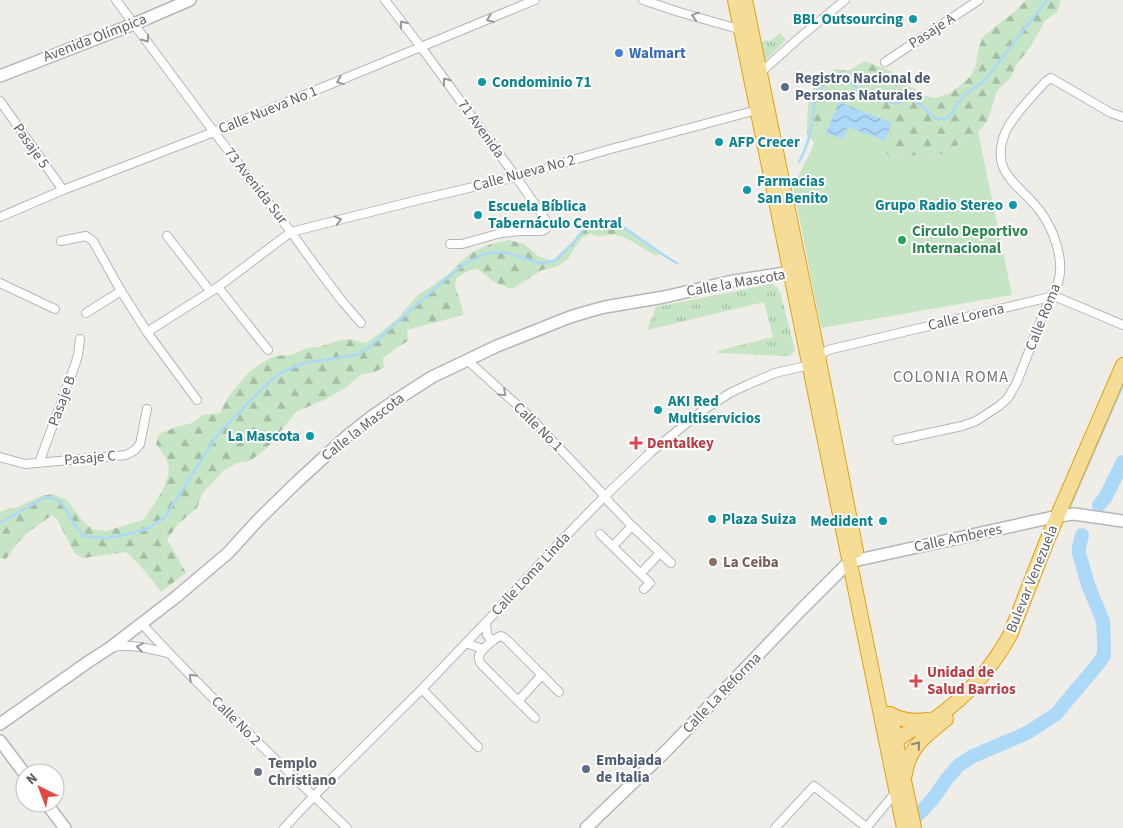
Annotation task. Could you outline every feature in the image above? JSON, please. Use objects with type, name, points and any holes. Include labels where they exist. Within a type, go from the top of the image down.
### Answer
[{"type":"highway","points":[[735,0],[757,110],[814,360],[901,787],[904,828]]},
{"type":"highway","points":[[746,0],[795,272]]},
{"type":"highway","name":"Bulevar Venezuela","points":[[901,787],[906,765],[917,744],[948,718],[985,682],[1006,653],[1018,630],[1123,365]]},
{"type":"highway","name":"Bulevar Venezuela","points":[[892,746],[908,732],[936,718],[966,694],[980,679],[1004,646],[1123,384]]},
{"type":"highway","points":[[854,561],[890,714],[892,746]]},
{"type":"highway","points":[[890,714],[901,719],[918,721],[927,720],[943,712]]},
{"type":"highway","points":[[901,787],[910,807],[914,828]]},
{"type":"main road","name":"Avenida Olímpica","points":[[0,76],[190,0]]},
{"type":"main road","name":"Calle la Mascota","points":[[0,724],[111,647],[176,597],[228,553],[259,519],[346,437],[372,417],[432,377],[543,327],[590,311],[733,281],[795,272]]},
{"type":"main road","name":"Calle Amberes","points":[[854,561],[1062,515],[1074,514],[1123,521]]},
{"type":"main road","name":"Calle La Reforma","points":[[586,828],[668,748],[800,612],[854,561]]},
{"type":"main road","points":[[0,741],[17,763]]},
{"type":"main road","points":[[54,813],[65,828]]},
{"type":"street","name":"73 Avenida Sur","points":[[116,0],[342,301],[361,323]]},
{"type":"street","name":"71 Avenida","points":[[385,0],[516,177],[546,219],[548,225],[546,229],[540,232],[501,233],[462,244],[450,244]]},
{"type":"street","name":"Calle Nueva No 1","points":[[0,217],[62,190],[214,132],[535,0]]},
{"type":"street","points":[[643,0],[742,30]]},
{"type":"street","points":[[760,73],[845,0]]},
{"type":"street","name":"Pasaje A","points":[[885,62],[979,0]]},
{"type":"street","name":"Calle Roma","points":[[897,440],[962,426],[981,418],[1008,398],[1017,382],[1050,297],[1058,283],[1060,268],[1053,233],[1040,210],[1006,174],[1002,160],[1002,144],[1006,131],[1017,115],[1045,82],[1051,78],[1111,113],[1123,117]]},
{"type":"street","name":"Pasaje 5","points":[[0,101],[62,190]]},
{"type":"street","name":"Calle Nueva No 2","points":[[291,232],[516,177],[607,150],[757,110]]},
{"type":"street","points":[[147,332],[218,286],[291,232]]},
{"type":"street","points":[[62,241],[86,236],[93,241],[147,332],[197,400]]},
{"type":"street","points":[[167,236],[210,291]]},
{"type":"street","points":[[0,283],[55,309]]},
{"type":"street","points":[[218,286],[268,350]]},
{"type":"street","points":[[86,313],[121,291]]},
{"type":"street","points":[[1050,297],[1059,298],[1123,325]]},
{"type":"street","name":"Calle Lorena","points":[[814,360],[828,350],[1050,297]]},
{"type":"street","name":"Pasaje B","points":[[39,463],[75,365],[80,339]]},
{"type":"street","name":"Calle No 1","points":[[467,360],[524,412],[606,496],[608,501],[632,526],[671,563]]},
{"type":"street","name":"Calle Loma Linda","points":[[284,828],[422,689],[529,575],[651,452],[687,422],[714,403],[747,385],[814,360]]},
{"type":"street","name":"Pasaje C","points":[[0,457],[25,464],[126,455],[135,450],[140,444],[147,409]]},
{"type":"street","points":[[613,546],[632,526]]},
{"type":"street","points":[[600,534],[650,583],[644,589]]},
{"type":"street","points":[[641,573],[660,553]]},
{"type":"street","points":[[486,623],[487,635],[492,641]]},
{"type":"street","name":"Calle No 2","points":[[142,624],[246,732],[347,828]]},
{"type":"street","points":[[535,718],[481,664],[479,655],[482,650],[501,636],[505,638],[559,692]]},
{"type":"street","points":[[466,643],[482,650]]},
{"type":"street","points":[[111,647],[135,646],[169,654]]},
{"type":"street","points":[[518,701],[542,675]]},
{"type":"street","points":[[422,689],[478,747]]},
{"type":"street","points":[[775,828],[814,786],[866,828],[901,787]]},
{"type":"green space","points":[[1026,0],[1061,0],[1057,12],[1045,21],[1031,46],[1017,64],[1011,77],[997,91],[987,122],[978,132],[943,154],[889,157],[828,105],[814,142],[807,134],[810,96],[817,83],[828,73],[835,69],[848,71],[865,61],[893,72],[900,84],[914,88],[924,96],[935,98],[951,93],[970,77],[976,65],[978,50],[983,37]]},
{"type":"green space","points":[[780,33],[786,40],[766,60],[762,59],[756,42],[768,40],[769,42]]},
{"type":"green space","name":"Circulo Deportivo Internacional","points":[[836,88],[896,116],[883,149],[889,157],[943,154],[978,132],[1012,295],[821,328],[793,186],[811,151]]},
{"type":"green space","points":[[598,219],[616,222],[661,253],[656,256],[617,235],[598,236],[590,234],[583,237],[568,259],[556,267],[542,270],[512,289],[502,286],[478,269],[469,271],[456,279],[455,286],[464,314],[407,330],[408,341],[383,358],[384,367],[375,372],[362,374],[346,387],[326,399],[296,412],[267,448],[250,461],[237,463],[223,471],[202,494],[197,508],[179,523],[167,539],[186,573],[161,592],[145,571],[126,552],[83,558],[75,554],[57,519],[52,515],[26,534],[6,559],[0,558],[0,512],[18,507],[41,496],[53,494],[67,500],[82,520],[92,529],[106,531],[143,520],[162,492],[168,475],[169,467],[167,460],[156,444],[159,434],[192,423],[203,415],[220,413],[228,397],[248,373],[263,362],[275,356],[291,355],[307,348],[319,347],[337,341],[350,339],[366,343],[396,320],[419,294],[450,273],[474,251],[491,244],[509,240],[524,244],[538,256],[553,261],[573,243],[589,223]]},
{"type":"green space","points":[[771,284],[778,288],[781,295],[795,350],[791,355],[718,353],[717,351],[773,337],[764,302],[647,330],[656,307]]},
{"type":"water","points":[[839,102],[892,123],[885,141],[848,127],[843,139],[826,133]]},
{"type":"waterway","points":[[799,162],[809,137],[817,94],[827,81],[836,74],[846,78],[860,90],[889,102],[899,103],[913,98],[936,119],[946,119],[963,96],[985,80],[1047,0]]},
{"type":"waterway","points":[[0,523],[44,498],[55,499],[63,505],[83,536],[106,538],[147,529],[165,517],[218,434],[280,373],[304,363],[356,355],[368,348],[453,273],[466,263],[484,254],[503,252],[540,263],[554,261],[573,243],[589,223],[598,219],[616,222],[677,263]]},
{"type":"waterway","name":"Bulevar Venezuela","points":[[1068,511],[1123,385]]},
{"type":"waterway","points":[[1099,505],[1105,498],[1123,462]]},
{"type":"waterway","points":[[905,827],[924,809],[959,765],[973,756],[1027,733],[1056,714],[1104,655],[1103,621],[1088,585],[1079,553],[1082,535]]},
{"type":"place","name":"BBL Outsourcing","points":[[913,19]]},
{"type":"place","name":"Walmart","points":[[619,53]]},
{"type":"place","name":"Condominio 71","points":[[482,82]]},
{"type":"place","name":"Registro Nacional de Personas Naturales","points":[[785,87]]},
{"type":"place","name":"AFP Crecer","points":[[719,142]]},
{"type":"place","name":"Farmacias San Benito","points":[[747,190]]},
{"type":"place","name":"Grupo Radio Stereo","points":[[1013,205]]},
{"type":"place","name":"Escuela Bíblica Tabernáculo Central","points":[[478,215]]},
{"type":"place","name":"Circulo Deportivo Internacional","points":[[902,240]]},
{"type":"place","name":"AKI Red Multiservicios","points":[[658,410]]},
{"type":"place","name":"La Mascota","points":[[310,436]]},
{"type":"place","name":"Dentalkey","points":[[636,443]]},
{"type":"place","name":"Plaza Suiza","points":[[712,519]]},
{"type":"place","name":"Medident","points":[[883,521]]},
{"type":"place","name":"La Ceiba","points":[[713,562]]},
{"type":"place","name":"Unidad de Salud Barrios","points":[[916,681]]},
{"type":"place","name":"Embajada de Italia","points":[[586,769]]},
{"type":"place","name":"Templo Christiano","points":[[258,772]]},
{"type":"district","name":"COLONIA ROMA","points":[[951,377]]}]
